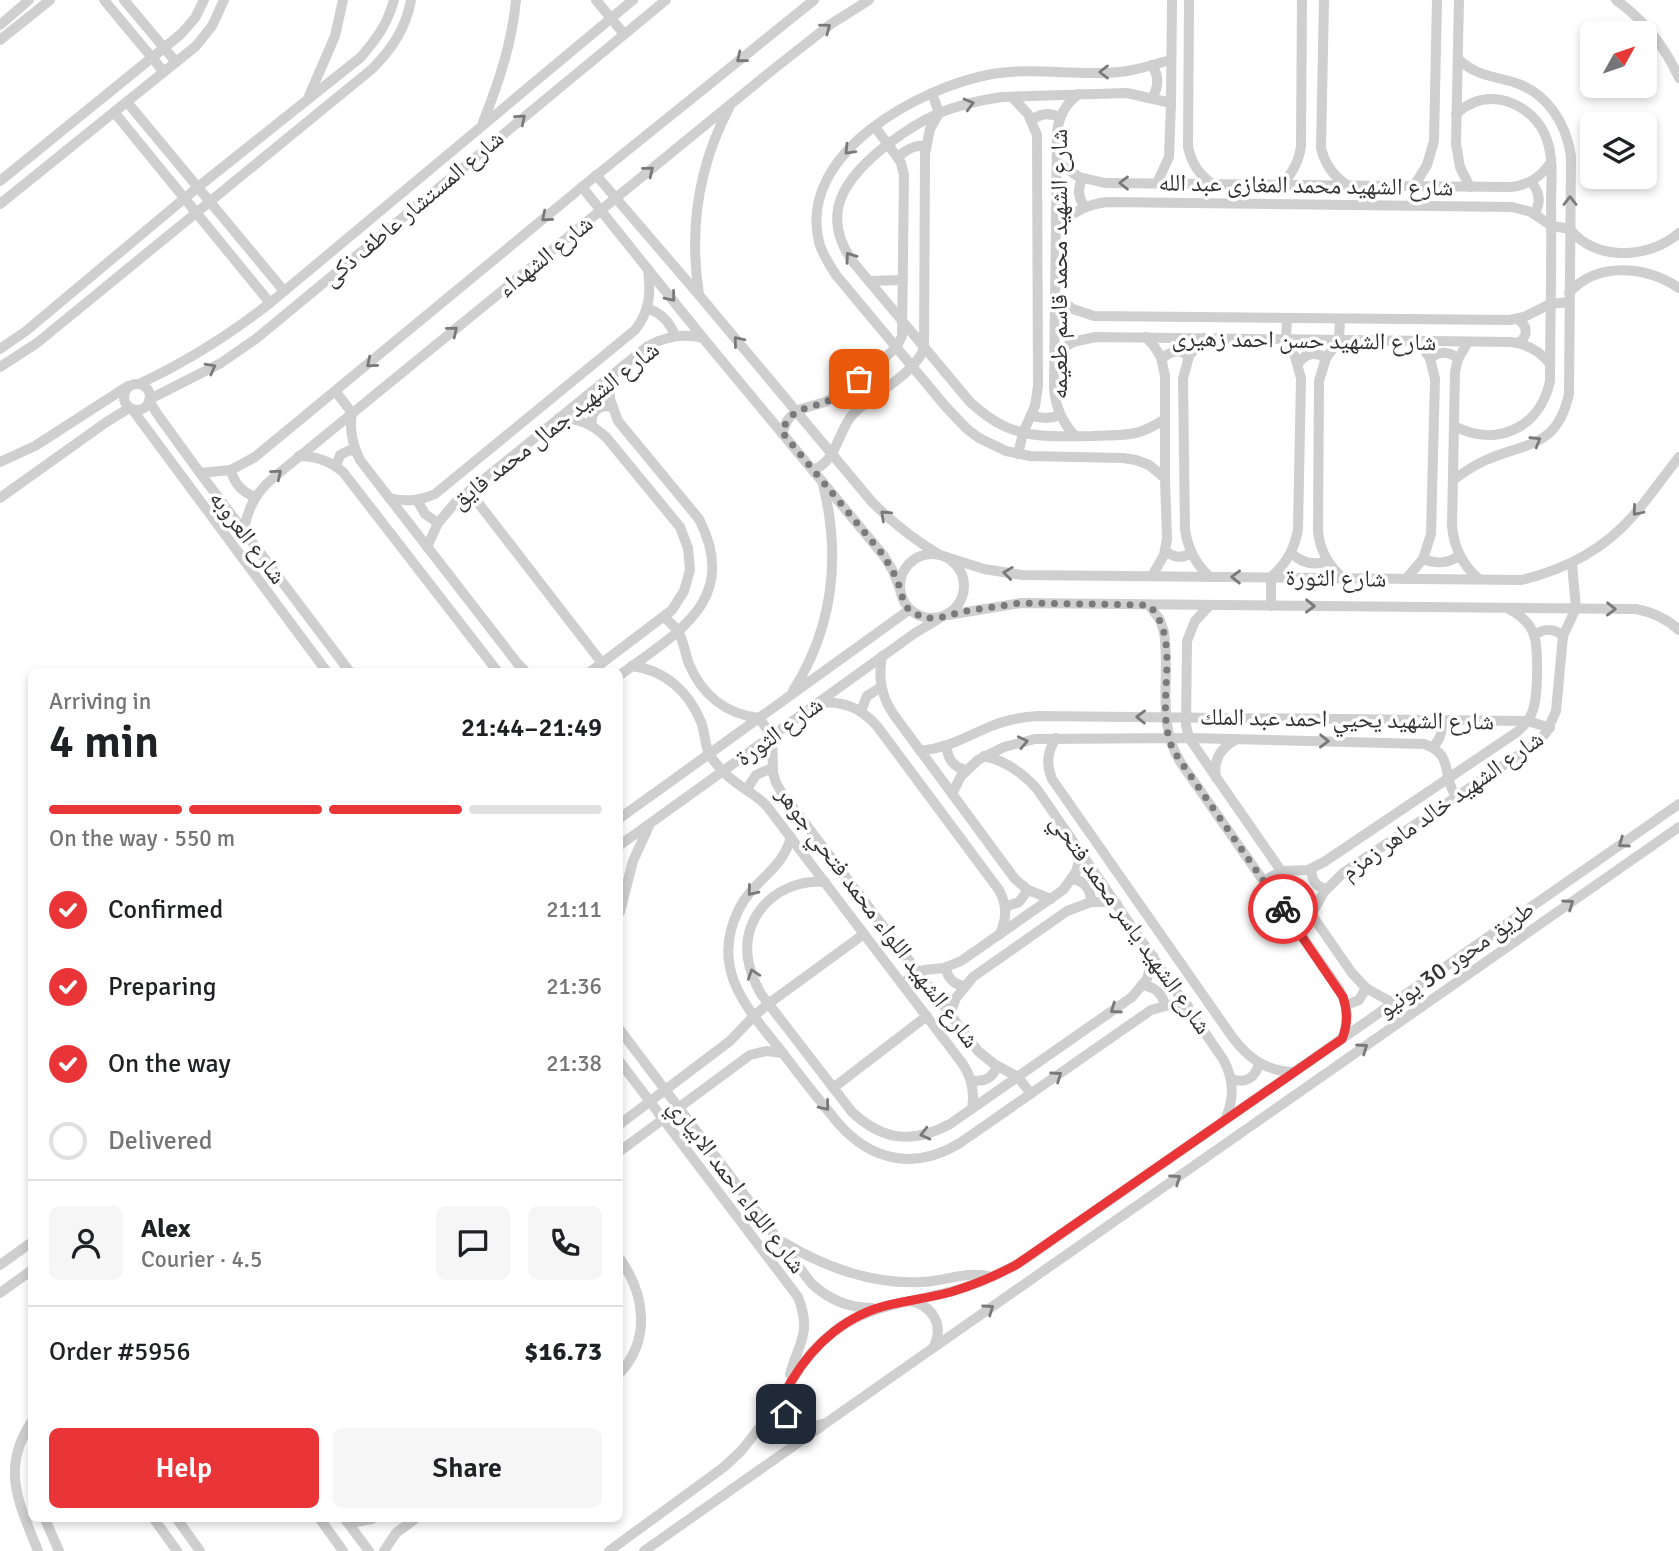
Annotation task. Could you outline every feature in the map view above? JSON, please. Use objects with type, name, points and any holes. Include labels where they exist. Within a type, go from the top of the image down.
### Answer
[{"type":"street","points":[[0,25],[29,0]]},
{"type":"street","points":[[0,40],[50,0]]},
{"type":"street","points":[[104,0],[164,72]]},
{"type":"street","points":[[124,0],[176,62]]},
{"type":"street","points":[[0,181],[181,34],[195,18],[204,0]]},
{"type":"street","points":[[0,204],[196,46],[212,26],[224,0]]},
{"type":"street","points":[[306,100],[335,36],[343,0]]},
{"type":"street","points":[[0,349],[26,331],[198,187],[361,57],[377,39],[388,20],[394,0]]},
{"type":"street","points":[[0,367],[37,343],[372,69],[387,53],[402,30],[411,0]]},
{"type":"street","points":[[481,125],[507,52],[516,0]]},
{"type":"street","points":[[596,0],[624,34]]},
{"type":"street","name":"شارع المستشار عاطف ذكى","points":[[149,400],[209,370],[245,346],[666,0]]},
{"type":"street","name":"شارع الشهداء","points":[[200,473],[231,470],[255,457],[596,175],[814,0]]},
{"type":"street","name":"شارع الشهداء","points":[[244,531],[247,514],[266,483],[831,24],[869,0]]},
{"type":"street","points":[[1157,183],[1169,158],[1172,0]]},
{"type":"street","points":[[1189,0],[1187,138],[1190,156],[1199,172],[1213,184]]},
{"type":"street","points":[[1282,185],[1299,160],[1301,146],[1301,0]]},
{"type":"street","points":[[1324,0],[1321,148],[1332,174],[1347,185]]},
{"type":"street","points":[[1414,186],[1427,165],[1434,141],[1437,0]]},
{"type":"street","points":[[1459,0],[1456,144],[1458,160],[1470,187]]},
{"type":"street","points":[[1616,0],[1635,15],[1652,34],[1667,54],[1679,78]]},
{"type":"street","points":[[628,1],[640,20]]},
{"type":"street","name":"شارع المستشار عاطف ذكى","points":[[0,462],[35,446],[134,385],[170,369],[214,344],[270,303],[628,1]]},
{"type":"street","points":[[586,38],[599,55]]},
{"type":"street","points":[[1453,480],[1477,464],[1537,442],[1551,430],[1562,414],[1569,394],[1569,144],[1561,121],[1538,96],[1522,86],[1479,73],[1458,59]]},
{"type":"street","points":[[1165,478],[1155,468],[1136,460],[1018,454],[992,445],[967,429],[836,275],[825,259],[820,244],[817,212],[826,181],[845,154],[875,127],[904,107],[932,93],[974,78],[1012,72],[1118,72],[1171,60]]},
{"type":"street","points":[[1152,65],[1157,84],[1152,98]]},
{"type":"street","points":[[1499,100],[1504,80]]},
{"type":"street","points":[[813,470],[823,465],[832,454],[850,418],[920,359],[924,348],[924,163],[930,130],[939,113],[932,93]]},
{"type":"street","points":[[1165,419],[1136,433],[1037,436],[1007,427],[981,412],[903,324],[845,251],[837,226],[837,212],[845,188],[867,161],[917,124],[939,113],[985,99],[1079,94],[1127,93],[1171,103]]},
{"type":"street","name":"شارع الشهيد محمد قاسم طعيمه","points":[[1075,436],[1060,415],[1055,397],[1054,354],[1058,133],[1060,117],[1067,104],[1079,94]]},
{"type":"street","name":"شارع الشهيد محمد قاسم طعيمه","points":[[1012,97],[1024,107],[1037,135],[1038,386],[1018,454]]},
{"type":"street","points":[[1454,426],[1480,435],[1498,434],[1521,425],[1538,410],[1548,390],[1552,226],[1551,162],[1548,143],[1540,125],[1517,106],[1499,100],[1485,99],[1456,114]]},
{"type":"street","points":[[127,102],[284,291]]},
{"type":"street","points":[[699,295],[694,246],[698,197],[713,140],[730,105]]},
{"type":"street","points":[[114,113],[270,303]]},
{"type":"street","points":[[1032,120],[1045,114],[1060,117]]},
{"type":"street","points":[[782,432],[787,421],[796,412],[834,398],[896,348],[902,336],[904,175],[898,158],[875,127]]},
{"type":"street","points":[[898,158],[907,149],[926,146]]},
{"type":"street","points":[[1169,158],[1179,161],[1190,156]]},
{"type":"street","name":"شارع الشهيد محمد المغازى عبد الله","points":[[1057,162],[1071,173],[1105,183],[1511,187],[1531,182]]},
{"type":"street","points":[[1534,214],[1539,197],[1531,182],[1551,162]]},
{"type":"street","points":[[582,187],[884,556],[909,610],[924,618],[944,616],[959,604],[964,589],[958,567],[919,542],[872,502],[596,175]]},
{"type":"street","points":[[1083,178],[1079,191],[1085,207]]},
{"type":"street","name":"شارع الشهيد محمد المغازى عبد الله","points":[[1056,228],[1071,214],[1085,207],[1108,202],[1518,208],[1534,214],[1552,226]]},
{"type":"street","points":[[1552,226],[1570,229],[1578,240],[1587,245],[1619,253],[1660,247],[1679,233]]},
{"type":"street","name":"شارع الشهيد جمال محمد فايق","points":[[389,498],[417,500],[435,494],[635,330],[648,309],[651,291],[648,269]]},
{"type":"street","points":[[1569,298],[1586,278],[1601,272],[1645,273],[1679,288]]},
{"type":"street","points":[[869,281],[903,280]]},
{"type":"street","name":"شارع الشهيد حسن احمد زهيرى","points":[[1055,296],[1073,309],[1094,316],[1517,319],[1569,298]]},
{"type":"street","points":[[648,309],[665,318],[675,336]]},
{"type":"street","points":[[1086,315],[1084,326],[1087,337]]},
{"type":"street","points":[[1271,606],[1271,578],[1283,566],[1291,552],[1298,529],[1301,378],[1298,364],[1286,339],[1287,318]]},
{"type":"street","points":[[1340,318],[1339,340],[1325,358],[1319,381],[1318,531],[1327,561],[1343,578]]},
{"type":"street","points":[[1517,319],[1524,324],[1526,331],[1524,338],[1518,343],[1536,350],[1550,364]]},
{"type":"street","name":"شارع الشهيد جمال محمد فايق","points":[[427,547],[438,523],[455,503],[648,346],[675,336],[703,338]]},
{"type":"street","name":"شارع الشهيد حسن احمد زهيرى","points":[[1054,354],[1066,345],[1087,337],[1518,343]]},
{"type":"street","points":[[1146,337],[1162,360],[1166,376],[1167,531],[1161,563],[1152,576]]},
{"type":"street","points":[[1204,338],[1189,356],[1183,379],[1185,530],[1191,553],[1210,577]]},
{"type":"street","points":[[1406,579],[1423,559],[1431,534],[1435,379],[1430,358],[1417,341]]},
{"type":"street","points":[[1468,342],[1458,359],[1455,372],[1453,536],[1459,556],[1479,579]]},
{"type":"street","points":[[1162,360],[1172,351],[1189,356]]},
{"type":"street","points":[[1430,358],[1437,353],[1447,353],[1458,359]]},
{"type":"street","points":[[1298,364],[1310,354],[1325,358]]},
{"type":"street","points":[[610,376],[612,407],[623,427],[699,519],[707,533],[712,564],[708,592],[695,616],[679,632],[623,673]]},
{"type":"street","points":[[0,498],[105,423],[131,409],[142,409],[149,400],[147,389],[134,385],[123,397],[131,409]]},
{"type":"street","points":[[336,392],[352,413],[351,433],[360,460],[523,668]]},
{"type":"street","name":"شارع العروبه","points":[[149,400],[200,473],[347,668]]},
{"type":"street","points":[[592,426],[593,412],[605,406],[612,407]]},
{"type":"street","name":"شارع العروبه","points":[[131,409],[324,668]]},
{"type":"street","points":[[1031,415],[1048,419],[1060,415]]},
{"type":"street","points":[[559,418],[592,426],[606,437],[673,518],[685,537],[690,559],[688,581],[679,601],[664,617],[595,668]]},
{"type":"street","points":[[148,430],[152,422],[161,420]]},
{"type":"street","points":[[1498,434],[1503,454]]},
{"type":"street","points":[[1104,436],[1104,458]]},
{"type":"street","points":[[336,466],[340,455],[355,451]]},
{"type":"street","points":[[299,456],[318,458],[336,466],[350,479],[495,668]]},
{"type":"street","name":"شارع الثورة","points":[[943,556],[984,569],[1022,575],[1521,580],[1572,564],[1591,553],[1633,517],[1679,457]]},
{"type":"street","points":[[231,470],[243,492],[255,498]]},
{"type":"street","points":[[790,696],[816,646],[830,593],[833,537],[823,482]]},
{"type":"street","points":[[469,491],[602,663]]},
{"type":"street","points":[[417,500],[425,514],[438,523]]},
{"type":"street","points":[[1165,550],[1177,557],[1191,553]]},
{"type":"street","points":[[1291,552],[1305,562],[1316,564],[1327,561]]},
{"type":"street","points":[[899,587],[902,573],[911,561],[925,554],[943,556]]},
{"type":"street","points":[[1423,559],[1441,563],[1459,556]]},
{"type":"street","points":[[1572,564],[1576,608]]},
{"type":"street","name":"شارع الثورة","points":[[623,843],[882,656],[944,616],[1021,603],[1576,608],[1646,611],[1665,619],[1679,630]]},
{"type":"street","points":[[1149,605],[1160,620],[1166,639],[1169,738],[1181,762],[1339,989],[1346,1005],[1347,1022],[1342,1039]]},
{"type":"street","points":[[1210,605],[1195,621],[1187,641],[1186,718],[1189,738],[1352,973],[1366,988],[1393,1003]]},
{"type":"street","points":[[1507,608],[1522,618],[1534,636],[1548,629],[1563,636]]},
{"type":"street","name":"شارع الشهيد خالد ماهر زمزم","points":[[1311,915],[1326,889],[1343,873],[1535,744],[1550,728],[1556,711],[1563,636],[1576,608]]},
{"type":"street","name":"شارع الثورة","points":[[623,816],[909,610]]},
{"type":"street","points":[[664,617],[679,632],[690,666],[711,696],[728,710],[759,718],[772,736]]},
{"type":"street","name":"شارع الشهيد خالد ماهر زمزم","points":[[1281,871],[1312,868],[1332,858],[1517,732],[1528,721],[1534,704],[1537,650],[1534,636]]},
{"type":"street","points":[[882,656],[881,687],[888,706],[1015,879],[1028,890],[1051,899]]},
{"type":"street","points":[[632,666],[653,670],[680,689],[700,720],[709,754]]},
{"type":"street","points":[[861,711],[867,696],[881,687]]},
{"type":"street","points":[[818,702],[841,703],[861,711],[877,726],[999,890],[1006,907],[1004,926],[1000,934]]},
{"type":"street","name":"شارع الشهيد يحيي احمد عبد الملك","points":[[920,751],[947,746],[998,723],[1024,718],[1528,721],[1550,728]]},
{"type":"street","points":[[1433,747],[1442,732],[1441,720]]},
{"type":"street","name":"شارع الشهيد اللواء محمد فتحي جوهر","points":[[772,736],[772,768],[782,793],[978,1051],[997,1066],[1018,1077]]},
{"type":"street","points":[[1031,782],[1037,771],[1048,765],[1049,751],[1056,738]]},
{"type":"street","name":"شارع الشهيد يحيي احمد عبد الملك","points":[[952,793],[965,770],[984,756],[1014,743],[1056,738],[1189,738],[1415,743],[1433,747],[1445,760],[1450,785],[1457,797]]},
{"type":"street","points":[[1216,778],[1218,758],[1225,747],[1236,739]]},
{"type":"street","points":[[947,746],[953,764],[965,770]]},
{"type":"street","name":"شارع الشهيد اللواء محمد فتحي جوهر","points":[[709,754],[722,772],[759,797],[766,805],[962,1063],[971,1080],[974,1099],[972,1109]]},
{"type":"street","name":"شارع الشهيد ياسر محمد فتحي","points":[[984,756],[1010,765],[1031,782],[1188,1006],[1223,1059],[1231,1079]]},
{"type":"street","name":"شارع الشهيد ياسر محمد فتحي","points":[[1048,765],[1057,785],[1240,1048],[1270,1069],[1293,1072]]},
{"type":"street","points":[[747,789],[756,775],[772,768]]},
{"type":"street","points":[[1668,811],[1679,794]]},
{"type":"street","name":"طريق محور 30 يونيو","points":[[878,1308],[950,1292],[992,1277],[1039,1250],[1679,804]]},
{"type":"street","points":[[623,901],[634,861],[651,823]]},
{"type":"street","name":"طريق محور 30 يونيو","points":[[825,1423],[1679,827]]},
{"type":"street","points":[[791,837],[781,860],[746,897],[736,916],[729,952],[733,979],[744,1005],[847,1134],[882,1155],[905,1159],[928,1157],[950,1149],[1151,1010],[1165,1005],[1188,1006]]},
{"type":"street","points":[[902,984],[918,972],[961,961],[1051,899],[1072,879],[1081,853]]},
{"type":"street","points":[[1312,868],[1316,883],[1326,889]]},
{"type":"street","points":[[1264,881],[1281,871]]},
{"type":"street","points":[[1072,879],[1085,884],[1090,892],[1091,902]]},
{"type":"street","points":[[825,882],[799,883],[782,890],[762,907],[753,923],[748,941],[748,960],[755,984],[768,1004],[833,1088],[859,1119],[886,1135],[906,1137],[929,1134],[961,1117],[1132,997],[1150,971],[1153,956]]},
{"type":"street","points":[[1006,907],[1019,902],[1028,890]]},
{"type":"street","points":[[950,1014],[956,998],[981,971],[1068,911],[1091,902],[1117,904]]},
{"type":"street","points":[[623,1122],[730,1041],[768,1004],[864,934]]},
{"type":"street","points":[[946,967],[953,982],[965,986]]},
{"type":"street","points":[[1142,985],[1158,991],[1165,1005]]},
{"type":"street","points":[[1346,1005],[1359,1000],[1366,988]]},
{"type":"street","points":[[833,1088],[927,1016]]},
{"type":"street","name":"شارع اللواء احمد الابياري","points":[[623,1033],[804,1275],[819,1290],[847,1305],[878,1308]]},
{"type":"street","points":[[623,1149],[750,1055],[766,1051],[782,1053]]},
{"type":"street","points":[[1225,1121],[1232,1100],[1231,1079],[1247,1080],[1257,1072],[1259,1063]]},
{"type":"street","name":"شارع اللواء احمد الابياري","points":[[623,1066],[798,1297],[804,1321],[804,1335],[789,1385]]},
{"type":"street","points":[[971,1080],[988,1079],[997,1066]]},
{"type":"street","points":[[803,1078],[817,1067]]},
{"type":"street","points":[[1018,1077],[1031,1094]]},
{"type":"street","points":[[961,1117],[972,1134]]},
{"type":"street","points":[[777,1238],[830,1265],[878,1279],[910,1283],[968,1274],[992,1277]]},
{"type":"street","points":[[0,1265],[28,1245]]},
{"type":"street","points":[[623,1263],[635,1284],[641,1313],[637,1343],[623,1369]]},
{"type":"street","points":[[0,1293],[28,1273]]},
{"type":"street","points":[[908,1301],[924,1305],[935,1317],[939,1332],[933,1348]]},
{"type":"street","points":[[609,1551],[724,1467],[742,1450],[781,1400],[806,1359],[823,1340],[854,1318],[878,1308]]},
{"type":"street","points":[[781,1400],[786,1414],[797,1423],[811,1426],[825,1423]]},
{"type":"street","points":[[644,1551],[825,1423]]},
{"type":"street","points":[[28,1428],[17,1452],[15,1476],[18,1500],[38,1551]]},
{"type":"street","points":[[47,1522],[58,1551]]},
{"type":"street","points":[[156,1522],[174,1547],[186,1532]]},
{"type":"street","points":[[179,1522],[200,1551]]},
{"type":"street","points":[[322,1522],[343,1551]]},
{"type":"street","points":[[347,1522],[369,1551]]},
{"type":"street","points":[[384,1551],[396,1533],[411,1522]]},
{"type":"way so far","points":[[859,379],[834,398],[796,412],[787,421],[782,432],[884,556],[897,579],[901,596],[909,610],[916,615],[932,619],[1021,603],[1149,605],[1157,614],[1166,639],[1167,731],[1171,744],[1177,757],[1283,909]]},
{"type":"route","points":[[786,1414],[781,1400],[794,1376],[814,1349],[843,1325],[866,1312],[965,1287],[1016,1265],[1342,1039],[1347,1022],[1343,997],[1283,909]]}]
